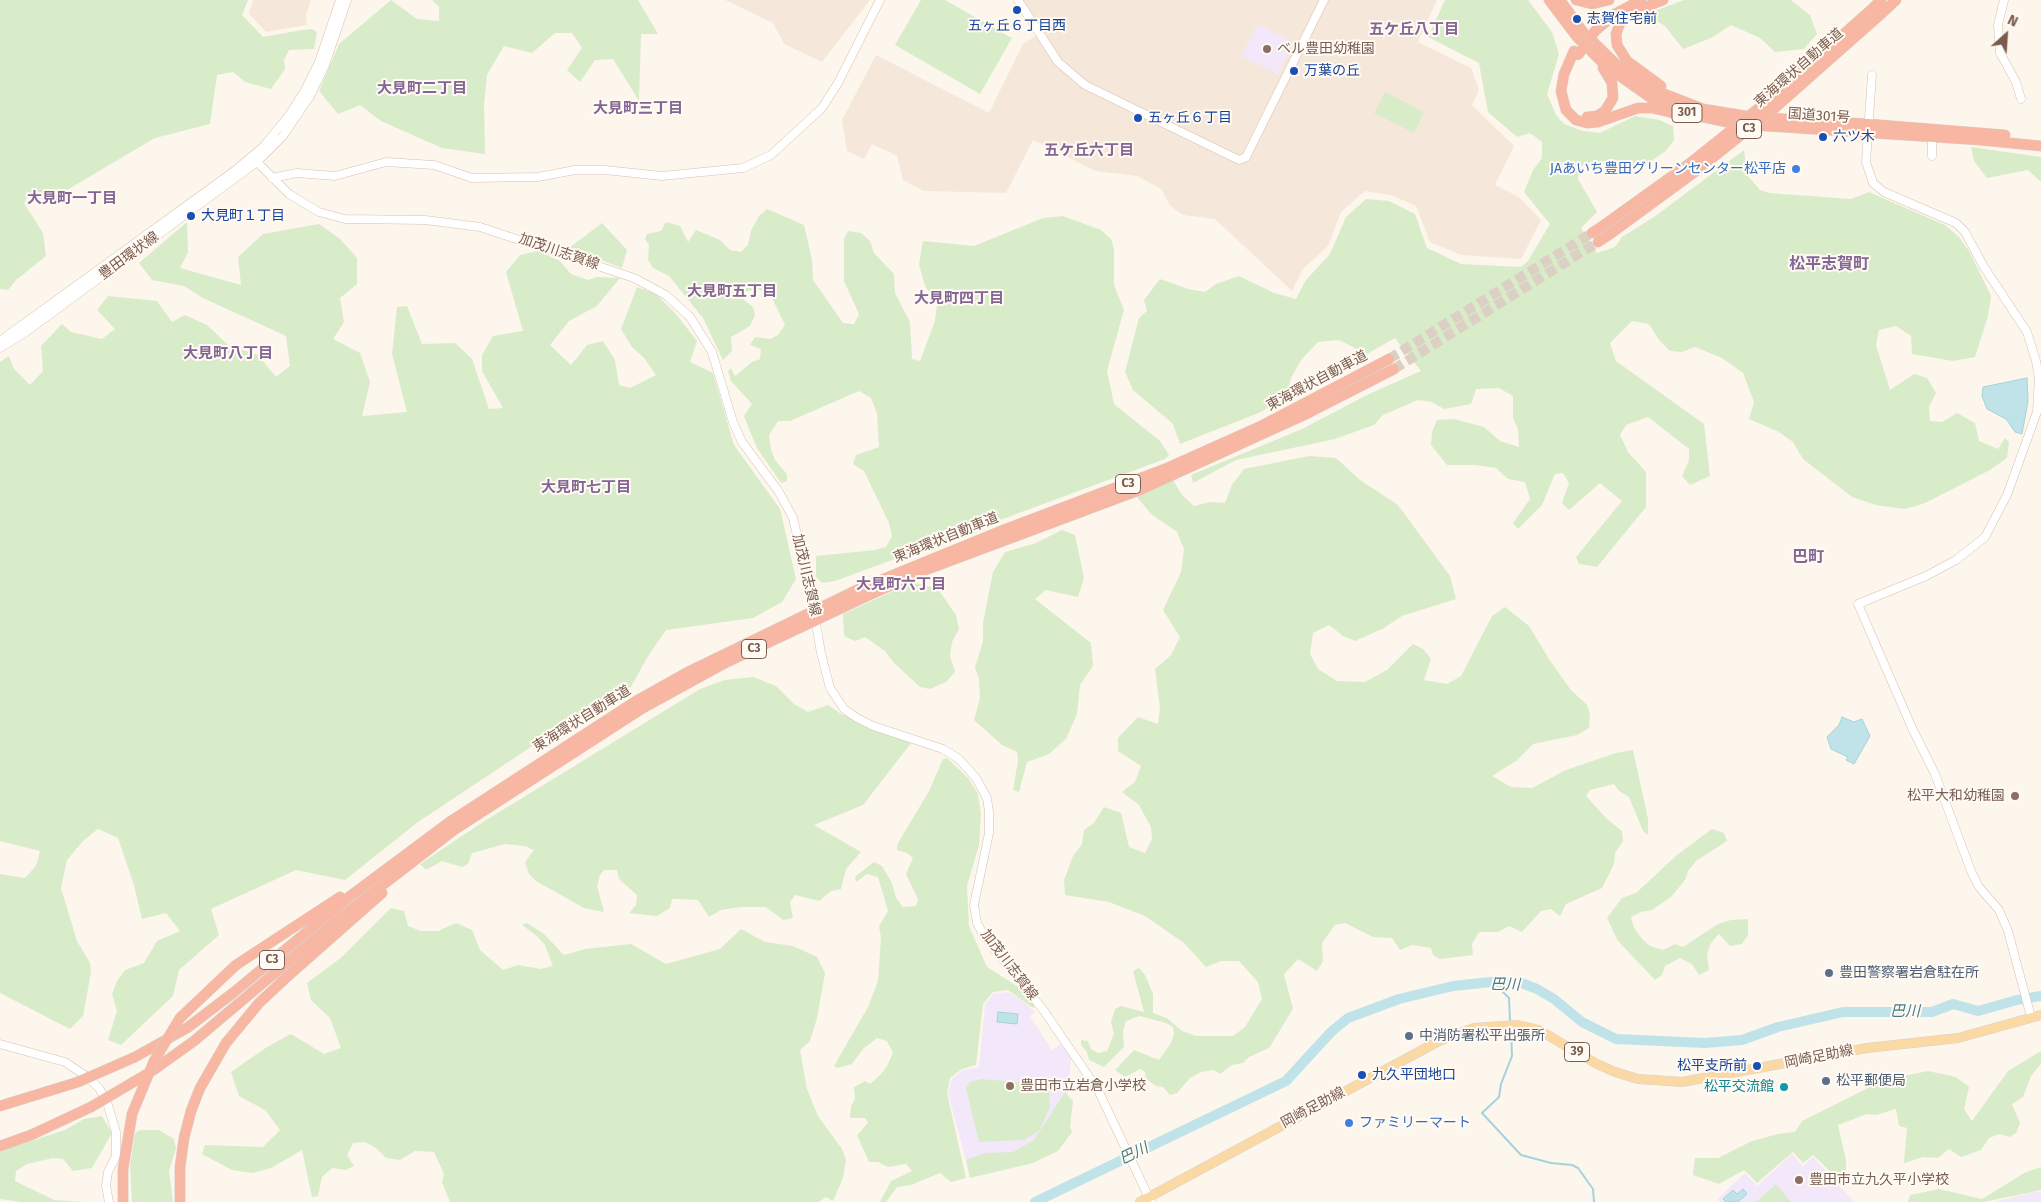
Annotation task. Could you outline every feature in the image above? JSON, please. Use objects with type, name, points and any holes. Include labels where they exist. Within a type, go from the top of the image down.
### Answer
[{"type":"highway","points":[[1576,0],[1592,4],[1609,0]]},
{"type":"highway","points":[[1628,0],[1610,11],[1593,30],[1576,53],[1564,74],[1561,91],[1566,110],[1576,120],[1587,123],[1598,122],[1632,109],[1645,107],[1701,120],[1736,124]]},
{"type":"highway","points":[[1593,30],[1615,14],[1641,0]]},
{"type":"highway","points":[[1663,0],[1634,11],[1620,23],[1616,34],[1617,45],[1627,61],[1658,85],[1696,103],[1723,111],[1777,118]]},
{"type":"highway","name":"東海環状自動車道","points":[[1877,11],[1882,0]]},
{"type":"highway","name":"東海環状自動車道","points":[[1595,238],[1762,106],[1877,11],[1896,0]]},
{"type":"highway","points":[[1554,2],[1571,33],[1601,66],[1612,83],[1614,94],[1611,103],[1605,111],[1597,116],[1587,117],[1578,114],[1569,102],[1568,82],[1576,53]]},
{"type":"highway","name":"国道301号","points":[[1554,2],[1602,52],[1624,71],[1653,89],[1680,102],[1715,112],[1868,128],[1932,137],[2041,146]]},
{"type":"highway","name":"国道301号","points":[[1554,2],[1569,28],[1596,58],[1640,91],[1689,114],[1736,124],[1868,128],[2041,139]]},
{"type":"highway","name":"東海環状自動車道","points":[[454,830],[703,665],[859,589],[1173,465],[1270,421],[1389,359]]},
{"type":"highway","name":"東海環状自動車道","points":[[404,856],[493,792],[640,705],[725,663],[928,569],[1151,485],[1304,415],[1394,369]]},
{"type":"highway","points":[[0,1146],[38,1132],[91,1107],[125,1089],[152,1071],[194,1041],[340,918],[454,830]]},
{"type":"highway","points":[[180,1202],[179,1191],[184,1138],[191,1111],[212,1066],[240,1025],[289,975],[454,830]]},
{"type":"highway","name":"C3","points":[[123,1202],[123,1169],[132,1114],[154,1061],[180,1018],[236,965],[342,896],[379,868],[404,856]]},
{"type":"highway","name":"C3","points":[[1,1106],[78,1082],[135,1057],[187,1028],[234,993],[349,897],[404,856]]},
{"type":"main road","name":"岡崎足助線","points":[[1140,1202],[1150,1200],[1439,1041],[1474,1028],[1518,1025],[1539,1030],[1597,1064],[1616,1072],[1638,1079],[1682,1082],[1868,1048],[1958,1038],[2030,1013],[2041,1015]]},
{"type":"street","points":[[254,160],[304,92],[319,62],[340,0]]},
{"type":"street","points":[[254,160],[284,136],[310,96],[325,65],[347,0]]},
{"type":"street","points":[[272,178],[297,173],[335,176],[386,162],[434,165],[472,178],[538,177],[576,170],[605,170],[662,176],[743,168],[771,155],[822,108],[838,83],[880,0]]},
{"type":"street","points":[[1018,0],[1058,62],[1085,85],[1239,160],[1246,157],[1324,0]]},
{"type":"street","points":[[2004,0],[1998,25],[2000,53],[2016,82],[2021,99]]},
{"type":"street","points":[[1872,75],[1866,162],[1873,182],[1884,192],[1956,223],[1965,232],[1984,267],[2027,332],[2039,378],[2037,412],[1995,520],[1985,537],[1969,551],[1926,576],[1858,604],[1914,734],[1935,774],[1971,871],[1979,887],[1999,910],[2015,954],[2030,1013]]},
{"type":"street","points":[[1932,137],[1932,156]]},
{"type":"street","name":"加茂川志賀線","points":[[254,160],[303,204],[335,217],[368,221],[425,220],[480,226],[549,248],[653,287],[666,295],[690,317],[712,352],[742,442],[779,492],[793,518],[812,595],[822,658],[830,688],[844,709],[857,718],[873,726],[943,749],[959,759],[976,778],[986,798],[989,812],[989,833],[974,905],[977,922],[984,936],[1044,1011],[1084,1067],[1117,1128],[1150,1200]]},
{"type":"street","name":"豊田環状線","points":[[0,341],[254,160]]},
{"type":"street","name":"豊田環状線","points":[[0,348],[26,332],[254,160]]},
{"type":"street","points":[[0,1044],[65,1062],[86,1076],[99,1088],[107,1102],[116,1132],[116,1156],[108,1172],[106,1186],[109,1202]]},
{"type":"shaded area","points":[[253,0],[311,0],[306,15],[307,25],[266,32],[249,14]]},
{"type":"shaded area","points":[[725,0],[870,0],[822,62],[784,44],[773,23]]},
{"type":"shaded area","points":[[1022,0],[1437,0],[1418,42],[1471,68],[1479,90],[1472,105],[1514,146],[1495,185],[1519,197],[1541,220],[1521,259],[1461,255],[1430,242],[1416,206],[1391,195],[1365,191],[1341,212],[1328,246],[1303,269],[1292,291],[1215,219],[1183,215],[1170,206],[1161,189],[1137,176],[1095,171],[1033,140],[1006,193],[924,191],[903,180],[897,156],[872,144],[864,159],[847,151],[842,120],[876,55],[989,113],[1023,44],[1044,31]]},
{"type":"shaded area","name":"ベル豊田幼稚園","points":[[1257,24],[1293,42],[1278,74],[1241,56]]},
{"type":"shaded area","name":"豊田市立岩倉小学校","points":[[1008,992],[1022,1000],[1035,1012],[1030,1016],[1052,1050],[1060,1044],[1071,1057],[1066,1120],[1050,1146],[969,1172],[948,1093],[952,1079],[963,1070],[979,1067],[985,1005],[993,994]]},
{"type":"shaded area","name":"豊田市立九久平小学校","points":[[1792,1154],[1803,1166],[1813,1157],[1854,1202],[1720,1202],[1717,1199],[1745,1173],[1757,1186]]},
{"type":"shaded area","points":[[2032,1192],[2041,1192],[2041,1202],[1995,1202]]},
{"type":"green space","points":[[0,0],[248,0],[242,15],[263,37],[312,29],[317,32],[314,49],[289,50],[284,60],[285,69],[271,89],[245,82],[233,72],[217,75],[210,124],[155,138],[55,197],[30,193],[24,203],[43,233],[46,256],[16,280],[8,290],[0,289]]},
{"type":"green space","points":[[391,0],[417,19],[439,21],[439,7],[432,0],[638,0],[658,34],[641,34],[639,101],[613,59],[595,60],[580,82],[567,70],[582,48],[572,33],[555,33],[532,53],[504,46],[487,75],[484,104],[485,154],[442,148],[381,121],[360,105],[338,114],[319,91],[339,44]]},
{"type":"green space","points":[[921,0],[945,0],[1012,38],[980,94],[895,45]]},
{"type":"green space","points":[[1445,0],[1528,0],[1552,32],[1559,54],[1547,94],[1556,115],[1564,124],[1583,131],[1600,133],[1635,116],[1659,120],[1673,126],[1674,140],[1666,151],[1648,163],[1596,161],[1581,166],[1578,179],[1597,212],[1581,228],[1597,253],[1615,247],[1622,237],[1654,217],[1744,150],[1747,175],[1760,190],[1769,193],[1851,199],[1869,192],[1945,225],[1959,237],[1969,251],[1991,296],[1988,316],[1975,357],[1953,361],[1912,354],[1911,336],[1896,326],[1879,330],[1876,345],[1890,390],[1914,374],[1927,378],[1936,393],[1929,407],[1930,421],[1942,422],[1957,413],[1975,423],[1979,441],[1998,449],[2005,438],[2009,442],[2007,458],[1990,470],[1925,503],[1905,509],[1876,505],[1852,497],[1803,459],[1793,442],[1779,432],[1749,419],[1754,402],[1743,373],[1722,358],[1695,347],[1682,352],[1670,351],[1659,340],[1649,324],[1632,321],[1610,343],[1616,361],[1704,424],[1710,476],[1690,485],[1682,476],[1689,460],[1689,449],[1648,417],[1626,425],[1620,435],[1628,452],[1646,472],[1646,507],[1597,567],[1579,564],[1576,557],[1622,501],[1600,483],[1569,510],[1562,503],[1569,483],[1563,473],[1555,474],[1542,505],[1518,529],[1513,523],[1530,499],[1525,482],[1508,479],[1496,468],[1476,465],[1447,465],[1431,445],[1432,432],[1437,420],[1454,419],[1484,427],[1500,441],[1519,447],[1518,429],[1513,418],[1513,396],[1499,388],[1476,389],[1471,404],[1444,409],[1432,402],[1418,400],[1383,415],[1374,425],[1335,439],[1236,460],[1193,483],[1191,475],[1302,429],[1369,394],[1421,371],[1395,338],[1367,354],[1339,340],[1318,342],[1301,360],[1291,378],[1287,395],[1261,412],[1180,444],[1173,424],[1133,390],[1125,372],[1139,318],[1147,311],[1144,300],[1160,279],[1188,289],[1205,292],[1216,284],[1239,276],[1274,293],[1296,299],[1306,280],[1330,254],[1346,217],[1366,199],[1389,201],[1415,214],[1427,248],[1461,264],[1521,267],[1528,261],[1550,224],[1524,192],[1533,170],[1542,158],[1542,142],[1530,133],[1517,137],[1488,112],[1479,63],[1428,37]]},
{"type":"green space","points":[[1684,0],[1791,0],[1810,15],[1817,34],[1804,49],[1775,52],[1760,38],[1731,25],[1713,37],[1683,49],[1665,26],[1646,14]]},
{"type":"green space","points":[[1385,92],[1424,112],[1414,133],[1374,113]]},
{"type":"green space","points":[[1971,147],[2041,157],[2041,182],[2028,170],[1987,178],[1974,161]]},
{"type":"green space","points":[[767,209],[804,225],[812,260],[813,280],[843,323],[854,324],[859,314],[844,281],[844,239],[848,231],[861,233],[870,241],[874,253],[894,274],[895,293],[910,322],[912,359],[920,361],[935,321],[937,304],[925,286],[919,264],[923,241],[974,246],[1043,218],[1063,216],[1101,230],[1111,239],[1114,249],[1114,285],[1124,310],[1107,371],[1114,404],[1160,441],[1169,455],[1165,459],[835,581],[822,583],[816,577],[816,556],[875,550],[886,547],[892,536],[889,523],[864,471],[853,464],[856,455],[879,447],[877,413],[871,398],[859,391],[790,421],[778,421],[769,435],[775,460],[787,474],[787,481],[781,483],[757,448],[744,416],[752,404],[731,381],[728,371],[731,368],[735,376],[752,362],[760,359],[761,349],[750,345],[755,337],[770,339],[778,335],[785,325],[771,296],[758,289],[743,292],[744,300],[753,307],[755,315],[750,326],[731,337],[732,351],[723,360],[703,318],[669,276],[653,268],[648,260],[649,245],[645,239],[647,234],[661,231],[666,222],[680,226],[688,242],[696,230],[720,240],[730,250],[741,252],[748,245],[751,231],[759,216]]},
{"type":"green space","points":[[187,222],[188,252],[180,268],[241,285],[238,257],[263,234],[319,224],[340,239],[357,258],[357,284],[340,298],[344,322],[333,339],[360,353],[370,382],[362,416],[407,412],[392,354],[397,307],[407,306],[422,344],[455,343],[472,359],[489,409],[503,408],[482,371],[482,355],[493,336],[523,331],[506,272],[520,255],[538,251],[560,261],[571,274],[588,280],[597,277],[620,278],[597,306],[569,321],[550,345],[571,365],[587,345],[603,341],[615,360],[619,385],[630,388],[656,375],[644,358],[632,347],[621,329],[637,287],[656,294],[675,313],[697,341],[690,362],[713,373],[734,445],[780,509],[796,579],[782,602],[753,618],[666,630],[648,656],[631,687],[606,697],[418,822],[345,880],[296,870],[211,909],[219,935],[179,970],[173,996],[121,1045],[108,1040],[117,1011],[112,994],[117,981],[125,970],[144,963],[157,941],[180,931],[166,913],[142,919],[134,885],[118,838],[98,829],[83,841],[67,860],[61,888],[77,941],[90,963],[91,972],[83,1016],[70,1029],[0,993],[0,874],[25,878],[36,866],[40,851],[0,841],[0,362],[9,356],[14,369],[30,385],[43,371],[41,346],[62,324],[71,332],[102,339],[115,329],[97,310],[108,296],[157,301],[172,322],[185,315],[207,325],[228,345],[258,355],[276,377],[290,366],[286,336],[203,298],[184,286],[152,280],[139,263]]},
{"type":"green space","points":[[602,223],[627,250],[622,268],[569,248]]},
{"type":"green space","points":[[1309,456],[1336,458],[1360,480],[1398,505],[1450,576],[1456,599],[1402,616],[1384,628],[1355,641],[1343,636],[1329,625],[1313,633],[1310,654],[1318,669],[1337,681],[1365,682],[1387,670],[1413,644],[1423,649],[1431,659],[1424,680],[1447,684],[1461,676],[1492,616],[1505,607],[1529,626],[1570,689],[1587,705],[1590,715],[1589,728],[1577,735],[1533,744],[1516,761],[1492,776],[1511,787],[1532,788],[1566,770],[1616,753],[1633,750],[1648,819],[1648,835],[1643,831],[1629,797],[1619,791],[1614,784],[1590,790],[1586,796],[1606,818],[1622,831],[1623,841],[1615,853],[1614,864],[1602,888],[1566,904],[1560,916],[1551,909],[1541,911],[1522,932],[1509,926],[1498,932],[1479,932],[1472,944],[1473,955],[1440,959],[1433,955],[1431,948],[1412,945],[1400,950],[1392,938],[1373,937],[1345,923],[1335,925],[1322,943],[1323,961],[1317,971],[1298,959],[1284,974],[1293,1009],[1269,1048],[1249,1057],[1243,1063],[1232,1065],[1220,1074],[1214,1070],[1201,1072],[1190,1078],[1177,1093],[1170,1095],[1163,1087],[1156,1086],[1146,1079],[1145,1072],[1140,1069],[1125,1077],[1115,1070],[1134,1050],[1159,1060],[1171,1043],[1174,1034],[1173,1027],[1166,1023],[1139,1016],[1126,1021],[1123,1032],[1124,1047],[1104,1067],[1089,1060],[1087,1052],[1081,1045],[1081,1040],[1088,1041],[1091,1049],[1098,1053],[1107,1051],[1114,1034],[1111,1022],[1115,1009],[1121,1006],[1144,1012],[1133,971],[1139,968],[1145,975],[1153,994],[1153,1013],[1167,1018],[1182,1031],[1196,1036],[1233,1036],[1245,1027],[1262,999],[1258,982],[1239,961],[1221,961],[1206,967],[1184,943],[1145,916],[1109,902],[1065,895],[1064,880],[1073,856],[1082,844],[1084,830],[1094,823],[1104,807],[1121,813],[1129,847],[1145,853],[1152,839],[1151,827],[1139,805],[1122,792],[1135,782],[1141,766],[1118,751],[1118,738],[1138,717],[1158,724],[1160,708],[1155,669],[1171,655],[1180,637],[1163,610],[1181,572],[1184,549],[1177,532],[1151,514],[1137,497],[1173,480],[1182,495],[1194,506],[1210,502],[1225,503],[1232,485],[1244,469]]},
{"type":"green space","points":[[1062,530],[1075,535],[1084,578],[1078,597],[1046,590],[1035,599],[1091,643],[1093,666],[1080,685],[1077,714],[1066,739],[1049,754],[1027,762],[1019,792],[1013,790],[1018,761],[1017,752],[1002,745],[974,720],[980,698],[979,680],[975,667],[983,642],[983,623],[993,572],[1005,552],[1036,543]]},
{"type":"green space","points":[[913,582],[938,589],[956,615],[959,629],[952,642],[950,656],[955,672],[946,682],[930,689],[920,687],[894,663],[885,651],[865,637],[855,641],[844,636],[843,614]]},
{"type":"green space","points":[[753,677],[776,686],[794,704],[808,712],[828,705],[841,714],[912,742],[863,805],[814,825],[861,852],[846,869],[841,889],[831,891],[819,901],[795,895],[790,902],[793,918],[783,920],[766,907],[740,907],[721,910],[709,917],[698,900],[680,899],[672,899],[670,908],[657,916],[629,913],[636,905],[637,895],[619,879],[617,870],[604,870],[600,875],[597,886],[604,912],[584,908],[536,881],[529,874],[525,862],[534,850],[525,846],[505,844],[472,853],[468,864],[462,867],[442,861],[426,870],[420,864],[483,822],[700,689],[725,680]]},
{"type":"green space","points":[[947,758],[968,778],[978,794],[981,814],[979,845],[967,886],[969,926],[987,967],[1023,990],[1035,1005],[1033,1008],[1008,990],[993,992],[983,1004],[976,1065],[962,1069],[950,1078],[947,1093],[966,1178],[951,1182],[940,1173],[911,1185],[897,1187],[886,1202],[880,1202],[891,1181],[912,1171],[906,1164],[888,1167],[878,1162],[869,1162],[857,1135],[868,1123],[865,1118],[850,1118],[851,1106],[855,1099],[854,1087],[865,1081],[870,1084],[886,1068],[893,1053],[887,1041],[877,1038],[863,1049],[852,1064],[837,1068],[834,1066],[868,1007],[878,981],[881,938],[879,926],[888,911],[878,877],[867,874],[856,882],[855,877],[874,862],[882,866],[892,883],[896,898],[903,907],[916,906],[918,899],[906,874],[913,858],[907,853],[897,850],[897,845],[929,791],[943,759]]},
{"type":"green space","points":[[1712,829],[1724,833],[1727,841],[1696,861],[1688,871],[1685,880],[1671,897],[1652,910],[1641,912],[1631,917],[1634,928],[1650,946],[1663,950],[1675,944],[1683,947],[1718,924],[1731,920],[1748,919],[1748,935],[1742,944],[1730,946],[1719,934],[1711,943],[1707,954],[1709,970],[1699,975],[1692,964],[1680,958],[1665,966],[1662,975],[1655,980],[1618,941],[1607,918],[1622,898],[1636,893],[1677,855]]},
{"type":"green space","points":[[391,908],[404,911],[408,926],[421,931],[438,931],[456,923],[472,930],[480,950],[503,970],[518,965],[541,969],[553,966],[545,945],[537,936],[522,925],[527,923],[544,934],[564,955],[585,949],[631,944],[666,964],[720,949],[741,929],[765,942],[793,946],[817,957],[825,973],[817,1018],[810,1041],[800,1050],[807,1089],[818,1116],[842,1149],[846,1160],[843,1178],[833,1201],[826,1197],[819,1202],[450,1202],[442,1182],[444,1174],[434,1152],[415,1151],[400,1160],[386,1158],[376,1148],[365,1142],[353,1143],[347,1155],[354,1166],[346,1170],[332,1168],[322,1177],[318,1196],[312,1197],[302,1150],[271,1168],[253,1173],[232,1170],[202,1154],[205,1145],[263,1147],[280,1130],[265,1110],[239,1096],[231,1072],[267,1047],[291,1034],[324,1054],[341,1048],[330,1018],[311,1000],[307,983],[342,957]]},
{"type":"green space","points":[[2041,1051],[2041,1064],[2031,1076],[2023,1097],[2012,1104],[2020,1123],[2016,1133],[2010,1137],[1999,1134],[1989,1138],[1981,1150],[1961,1157],[1949,1149],[1938,1158],[1923,1157],[1904,1163],[1907,1128],[1899,1126],[1896,1109],[1876,1115],[1867,1114],[1838,1125],[1846,1160],[1846,1181],[1839,1180],[1813,1155],[1803,1163],[1793,1152],[1757,1183],[1744,1170],[1719,1184],[1693,1175],[1695,1158],[1718,1158],[1752,1141],[1778,1134],[1795,1132],[1802,1121],[1884,1080],[1928,1071],[1956,1077],[1969,1087],[1964,1109],[1972,1121],[2008,1071]]},
{"type":"green space","points":[[981,1079],[1049,1085],[1050,1107],[1039,1131],[1024,1140],[979,1142],[966,1088],[970,1082]]},
{"type":"green space","points":[[1065,1092],[1073,1101],[1070,1127],[1072,1132],[1058,1151],[1033,1163],[970,1178],[966,1160],[985,1153],[1013,1152],[1034,1140]]},
{"type":"green space","points":[[102,1116],[112,1133],[92,1168],[73,1171],[63,1159],[53,1158],[27,1164],[16,1171],[15,1181],[54,1200],[86,1202],[21,1202],[0,1199],[0,1151],[65,1130],[84,1119]]},
{"type":"green space","points":[[140,1130],[159,1130],[174,1139],[176,1149],[169,1171],[173,1202],[132,1202],[130,1165],[135,1133]]},
{"type":"green space","points":[[2041,1167],[2041,1190],[1984,1202],[1908,1202],[1910,1195],[1939,1189],[1982,1199],[2026,1172]]},
{"type":"green space","points":[[1776,1184],[1791,1202],[1756,1202]]},
{"type":"water","points":[[2027,378],[2028,401],[2022,434],[2015,432],[2006,419],[1987,409],[1982,396],[1983,387]]},
{"type":"water","points":[[1842,717],[1854,722],[1862,719],[1870,736],[1854,764],[1846,760],[1848,757],[1831,749],[1827,737],[1839,725]]},
{"type":"water","points":[[998,1012],[1018,1014],[1017,1024],[997,1022]]},
{"type":"water","points":[[1743,1189],[1747,1194],[1738,1202],[1726,1202],[1723,1199],[1733,1190],[1737,1194]]},
{"type":"waterway","points":[[1491,980],[1509,998],[1510,1022]]},
{"type":"waterway","name":"巴川","points":[[1035,1202],[1286,1081],[1331,1032],[1348,1018],[1399,999],[1453,986],[1491,982],[1519,982],[1537,989],[1554,999],[1582,1022],[1616,1039],[1705,1043],[1742,1040],[1778,1027],[1843,1012],[1932,1012],[1953,1004],[1978,1011],[2017,1000],[2041,996]]},
{"type":"waterway","points":[[1511,1029],[1512,1056],[1501,1084],[1499,1097],[1482,1113],[1521,1155],[1551,1163],[1572,1165],[1578,1168],[1593,1189],[1594,1202]]},
{"type":"tunnel","points":[[1389,359],[1592,233]]},
{"type":"tunnel","points":[[1394,369],[1598,242]]},
{"type":"place","name":"五ヶ丘６丁目西","points":[[1017,10]]},
{"type":"place","name":"志賀住宅前","points":[[1577,19]]},
{"type":"place","name":"ベル豊田幼稚園","points":[[1267,49]]},
{"type":"place","name":"万葉の丘","points":[[1294,71]]},
{"type":"place","name":"五ヶ丘６丁目","points":[[1138,118]]},
{"type":"place","name":"六ツ木","points":[[1823,137]]},
{"type":"place","name":"JAあいち豊田グリーンセンター松平店","points":[[1796,169]]},
{"type":"place","name":"大見町１丁目","points":[[191,216]]},
{"type":"place","name":"松平大和幼稚園","points":[[2015,796]]},
{"type":"place","name":"豊田警察署岩倉駐在所","points":[[1829,973]]},
{"type":"place","name":"中消防署松平出張所","points":[[1409,1036]]},
{"type":"place","name":"松平支所前","points":[[1757,1066]]},
{"type":"place","name":"九久平団地口","points":[[1362,1075]]},
{"type":"place","name":"松平郵便局","points":[[1826,1081]]},
{"type":"place","name":"豊田市立岩倉小学校","points":[[1010,1086]]},
{"type":"place","name":"松平交流館","points":[[1784,1087]]},
{"type":"place","name":"ファミリーマート","points":[[1349,1123]]},
{"type":"place","name":"豊田市立九久平小学校","points":[[1799,1180]]},
{"type":"district","name":"五ケ丘八丁目","points":[[1414,30]]},
{"type":"district","name":"大見町二丁目","points":[[422,89]]},
{"type":"district","name":"大見町三丁目","points":[[638,109]]},
{"type":"district","name":"五ケ丘六丁目","points":[[1089,151]]},
{"type":"district","name":"大見町一丁目","points":[[72,199]]},
{"type":"district","name":"松平志賀町","points":[[1829,265]]},
{"type":"district","name":"大見町五丁目","points":[[732,292]]},
{"type":"district","name":"大見町四丁目","points":[[959,299]]},
{"type":"district","name":"大見町八丁目","points":[[228,354]]},
{"type":"district","name":"大見町七丁目","points":[[586,488]]},
{"type":"district","name":"巴町","points":[[1808,558]]},
{"type":"district","name":"大見町六丁目","points":[[901,585]]}]
